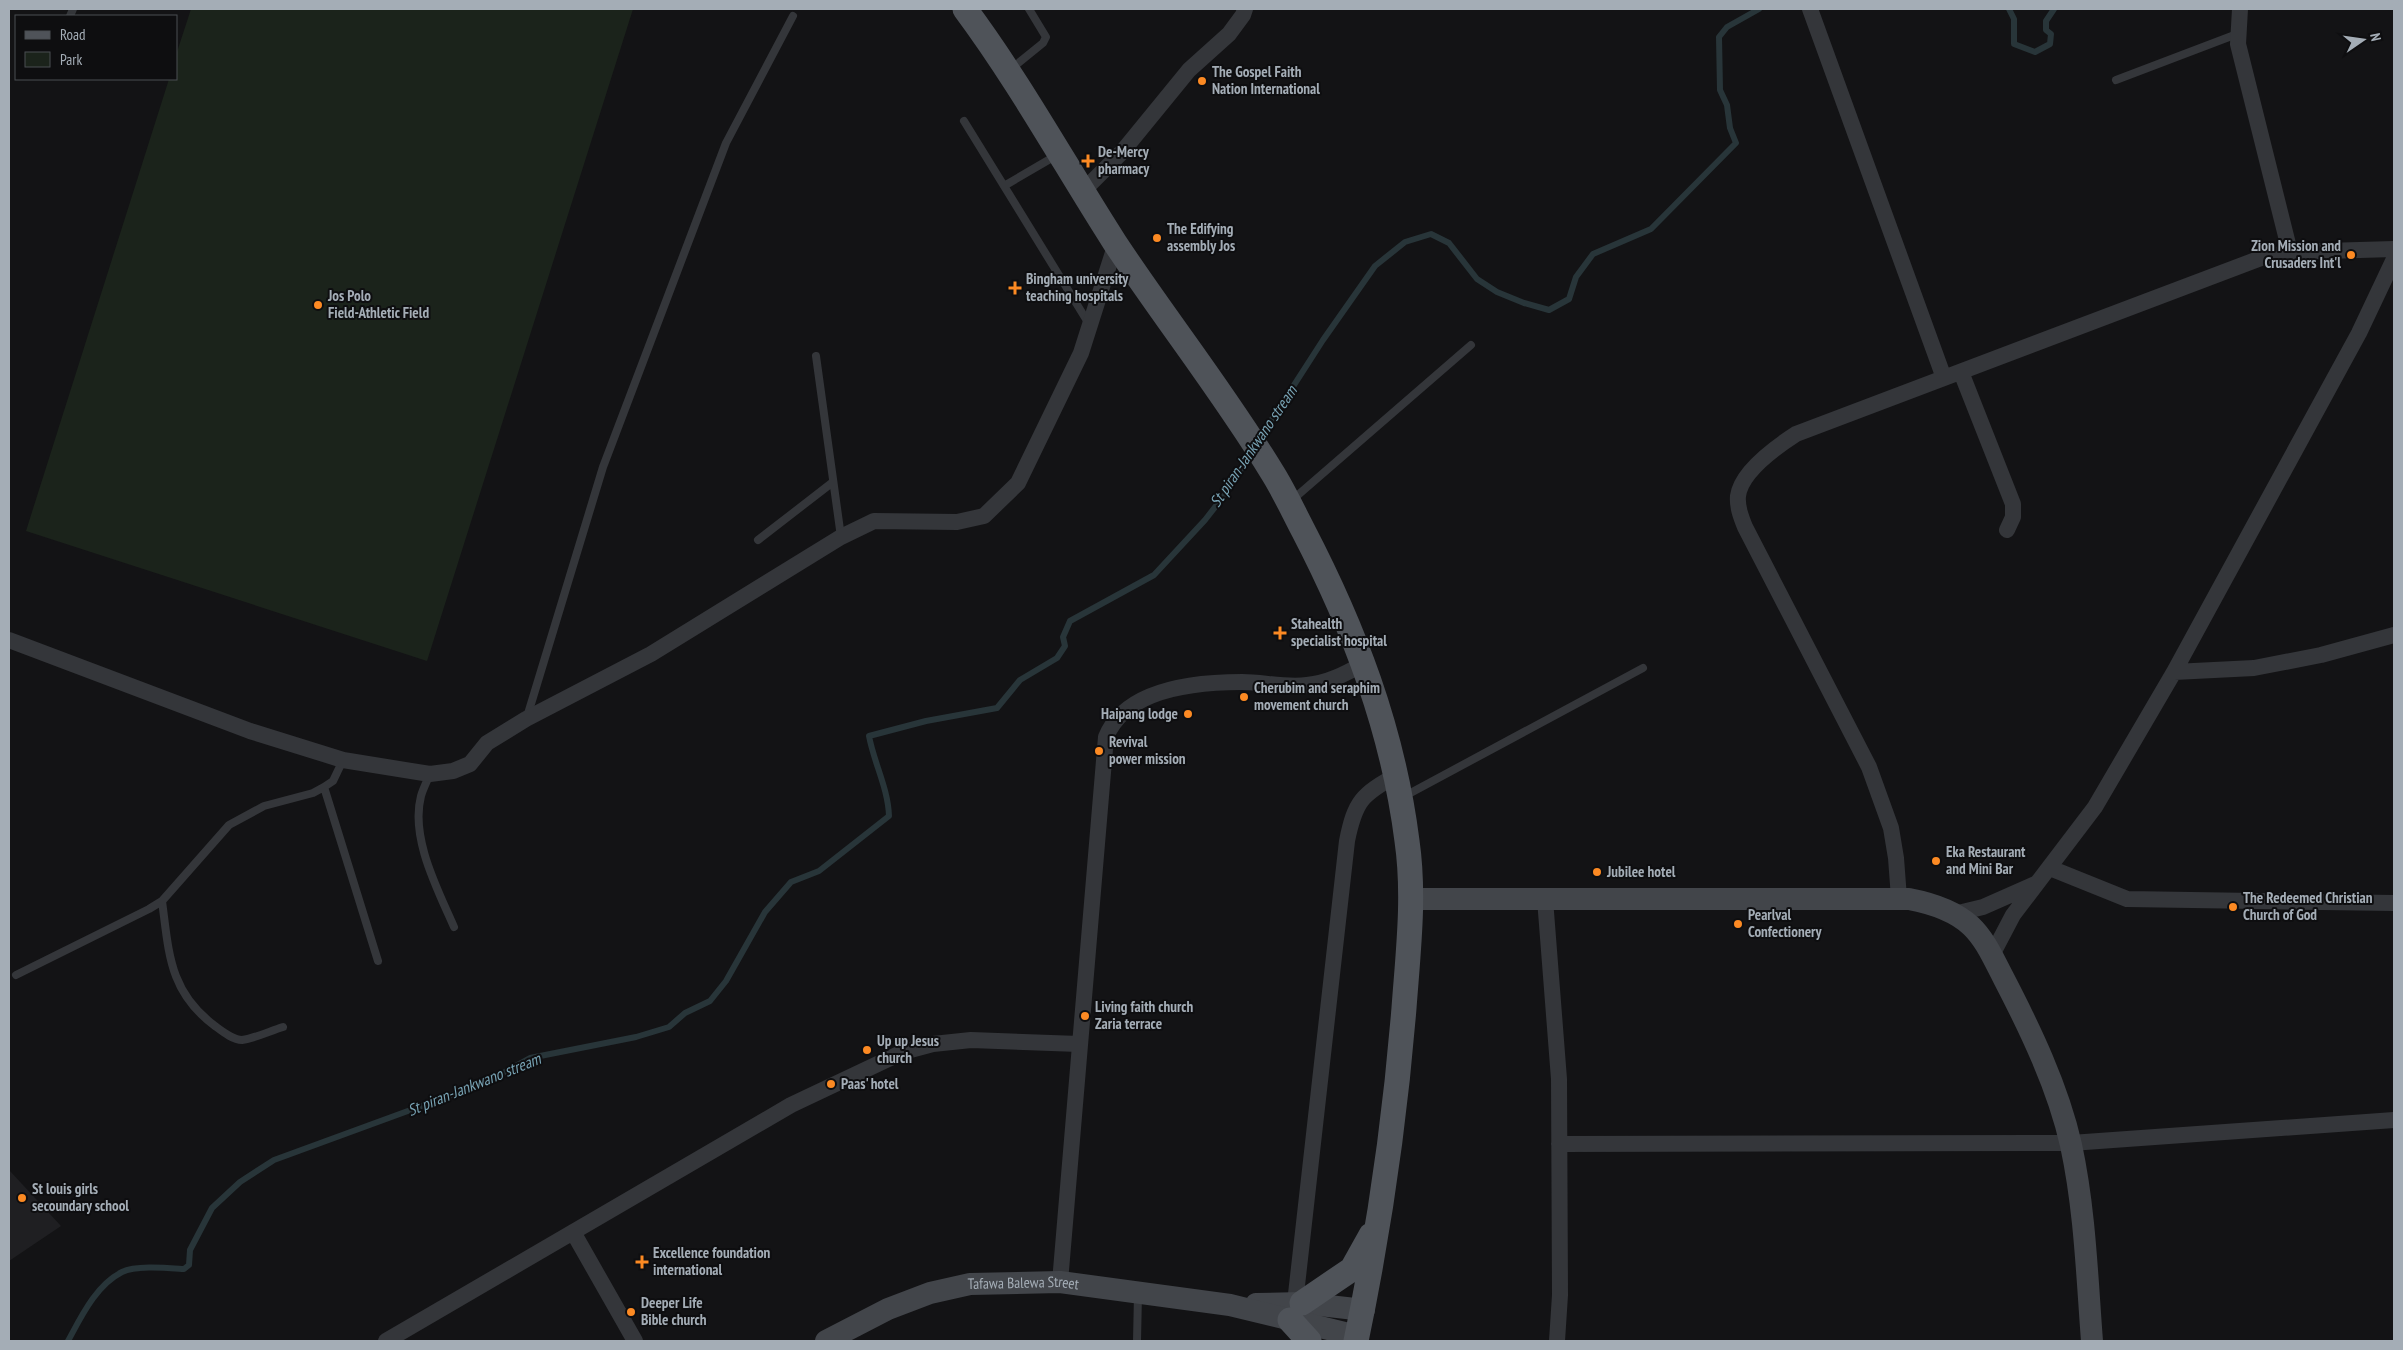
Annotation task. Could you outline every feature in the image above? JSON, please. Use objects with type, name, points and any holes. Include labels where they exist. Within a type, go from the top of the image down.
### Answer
[{"type":"main road","points":[[968,10],[1116,243],[1274,474],[1322,566],[1356,642],[1378,704],[1399,787],[1408,844],[1411,899],[1398,1078],[1381,1212],[1364,1310],[1357,1338]]},
{"type":"main road","points":[[1309,1341],[1296,1309],[1352,1269],[1365,1248],[1381,1212]]},
{"type":"street","points":[[1083,191],[1122,152],[1190,70],[1229,34],[1243,15],[1245,9]]},
{"type":"street","points":[[1810,9],[1944,378]]},
{"type":"street","points":[[2240,9],[2237,34],[2242,64],[2290,252]]},
{"type":"street","points":[[9,640],[250,731],[343,760],[430,774],[453,772],[470,764],[487,743],[526,719],[651,654],[841,537],[874,522],[957,522],[984,516],[1018,482],[1081,353],[1116,243]]},
{"type":"street","points":[[1899,898],[1896,858],[1891,828],[1875,782],[1745,527],[1739,511],[1738,497],[1741,486],[1748,475],[1777,447],[1796,434],[2262,258],[2290,252],[2394,250]]},
{"type":"street","points":[[1992,955],[2013,915],[2095,807],[2174,672],[2359,333],[2388,287],[2394,259]]},
{"type":"street","points":[[1960,372],[2013,504],[2013,517],[2007,530]]},
{"type":"street","points":[[2174,672],[2254,668],[2322,655],[2394,636]]},
{"type":"street","points":[[1060,1282],[1106,737],[1111,725],[1121,713],[1137,703],[1160,693],[1194,685],[1222,682],[1305,686],[1340,677],[1364,664]]},
{"type":"street","points":[[1296,1309],[1347,841],[1352,818],[1360,802],[1372,789],[1399,787]]},
{"type":"street","points":[[2050,868],[2127,899],[2394,903]]},
{"type":"street","points":[[1954,914],[1983,908],[2039,882]]},
{"type":"street","points":[[1545,898],[1559,1079],[1560,1295],[1557,1341]]},
{"type":"street","points":[[1411,899],[1899,898],[1930,903],[1954,914],[1971,926],[1992,955],[2021,1011],[2049,1079],[2071,1143],[2083,1220],[2092,1341]]},
{"type":"street","points":[[386,1341],[791,1105],[903,1052],[933,1044],[971,1040],[1079,1044]]},
{"type":"street","points":[[1559,1144],[2071,1143],[2394,1120]]},
{"type":"street","points":[[573,1232],[635,1341]]},
{"type":"street","name":"Tafawa Balewa Street","points":[[826,1341],[888,1309],[930,1293],[970,1284],[1060,1282],[1230,1304],[1296,1309]]},
{"type":"street","points":[[1296,1309],[1364,1310]]},
{"type":"street","points":[[1296,1309],[1357,1338]]},
{"type":"lane","points":[[1007,72],[1043,43],[1046,37],[1029,9]]},
{"type":"lane","points":[[526,719],[603,467],[726,143],[793,16]]},
{"type":"lane","points":[[2116,80],[2237,34]]},
{"type":"lane","points":[[964,121],[1090,324]]},
{"type":"lane","points":[[1004,186],[1059,154]]},
{"type":"lane","points":[[1288,502],[1471,345]]},
{"type":"lane","points":[[816,356],[841,537]]},
{"type":"lane","points":[[758,540],[834,482]]},
{"type":"lane","points":[[1399,787],[1643,668]]},
{"type":"lane","points":[[16,976],[162,901],[229,825],[243,815],[264,806],[313,793],[324,787],[333,781],[343,760]]},
{"type":"lane","points":[[430,774],[420,797],[419,830],[430,872],[454,927]]},
{"type":"lane","points":[[324,787],[378,961]]},
{"type":"lane","points":[[162,901],[171,965],[185,997],[207,1020],[228,1035],[241,1040],[283,1028]]},
{"type":"lane","points":[[1137,1341],[1138,1292]]},
{"type":"shaded area","name":"St louis girls secoundary school","points":[[9,1170],[61,1226],[9,1261]]},
{"type":"green space","name":"Jos Polo Field-Athletic Field","points":[[191,9],[633,9],[427,661],[26,531],[169,80],[178,80],[178,49]]},
{"type":"waterway","name":"St piran-Jankwano stream","points":[[1258,441],[1323,340],[1375,266],[1405,242],[1431,234],[1449,243],[1477,279],[1497,292],[1524,303],[1549,310],[1569,299],[1576,277],[1593,254],[1651,229],[1736,143],[1730,128],[1727,105],[1720,90],[1719,37],[1727,27],[1759,9]]},
{"type":"waterway","name":"St piran-Jankwano stream","points":[[2009,9],[2014,19],[2014,44],[2035,52],[2050,44],[2051,34],[2046,30],[2046,21],[2054,9]]},
{"type":"waterway","name":"St piran-Jankwano stream","points":[[68,1341],[97,1293],[104,1285],[122,1272],[135,1268],[152,1267],[184,1269],[189,1265],[190,1250],[212,1208],[240,1182],[274,1160],[487,1082],[530,1058],[636,1037],[669,1027],[685,1013],[710,1001],[726,981],[765,912],[791,882],[819,871],[889,816],[884,786],[869,736],[926,721],[997,708],[1020,680],[1057,658],[1065,646],[1063,637],[1070,621],[1154,575],[1205,520],[1226,493],[1252,452]]},
{"type":"place","name":"The Gospel Faith Nation International","points":[[1202,81]]},
{"type":"place","name":"De-Mercy pharmacy","points":[[1088,161]]},
{"type":"place","name":"The Edifying assembly Jos","points":[[1157,238]]},
{"type":"place","name":"Zion Mission and Crusaders Int'l","points":[[2351,255]]},
{"type":"place","name":"Bingham university teaching hospitals","points":[[1015,288]]},
{"type":"place","name":"Jos Polo Field-Athletic Field","points":[[318,305]]},
{"type":"place","name":"Stahealth specialist hospital","points":[[1280,633]]},
{"type":"place","name":"Cherubim and seraphim movement church","points":[[1244,697]]},
{"type":"place","name":"Haipang lodge","points":[[1188,714]]},
{"type":"place","name":"Revival power mission","points":[[1099,751]]},
{"type":"place","name":"Eka Restaurant and Mini Bar","points":[[1936,861]]},
{"type":"place","name":"Jubilee hotel","points":[[1597,872]]},
{"type":"place","name":"The Redeemed Christian Church of God","points":[[2233,907]]},
{"type":"place","name":"Pearlval Confectionery","points":[[1738,924]]},
{"type":"place","name":"Living faith church Zaria terrace","points":[[1085,1016]]},
{"type":"place","name":"Up up Jesus church","points":[[867,1050]]},
{"type":"place","name":"Paas' hotel","points":[[831,1084]]},
{"type":"place","name":"St louis girls secoundary school","points":[[22,1198]]},
{"type":"place","name":"Excellence foundation international","points":[[642,1262]]},
{"type":"place","name":"Deeper Life Bible church","points":[[631,1312]]}]
